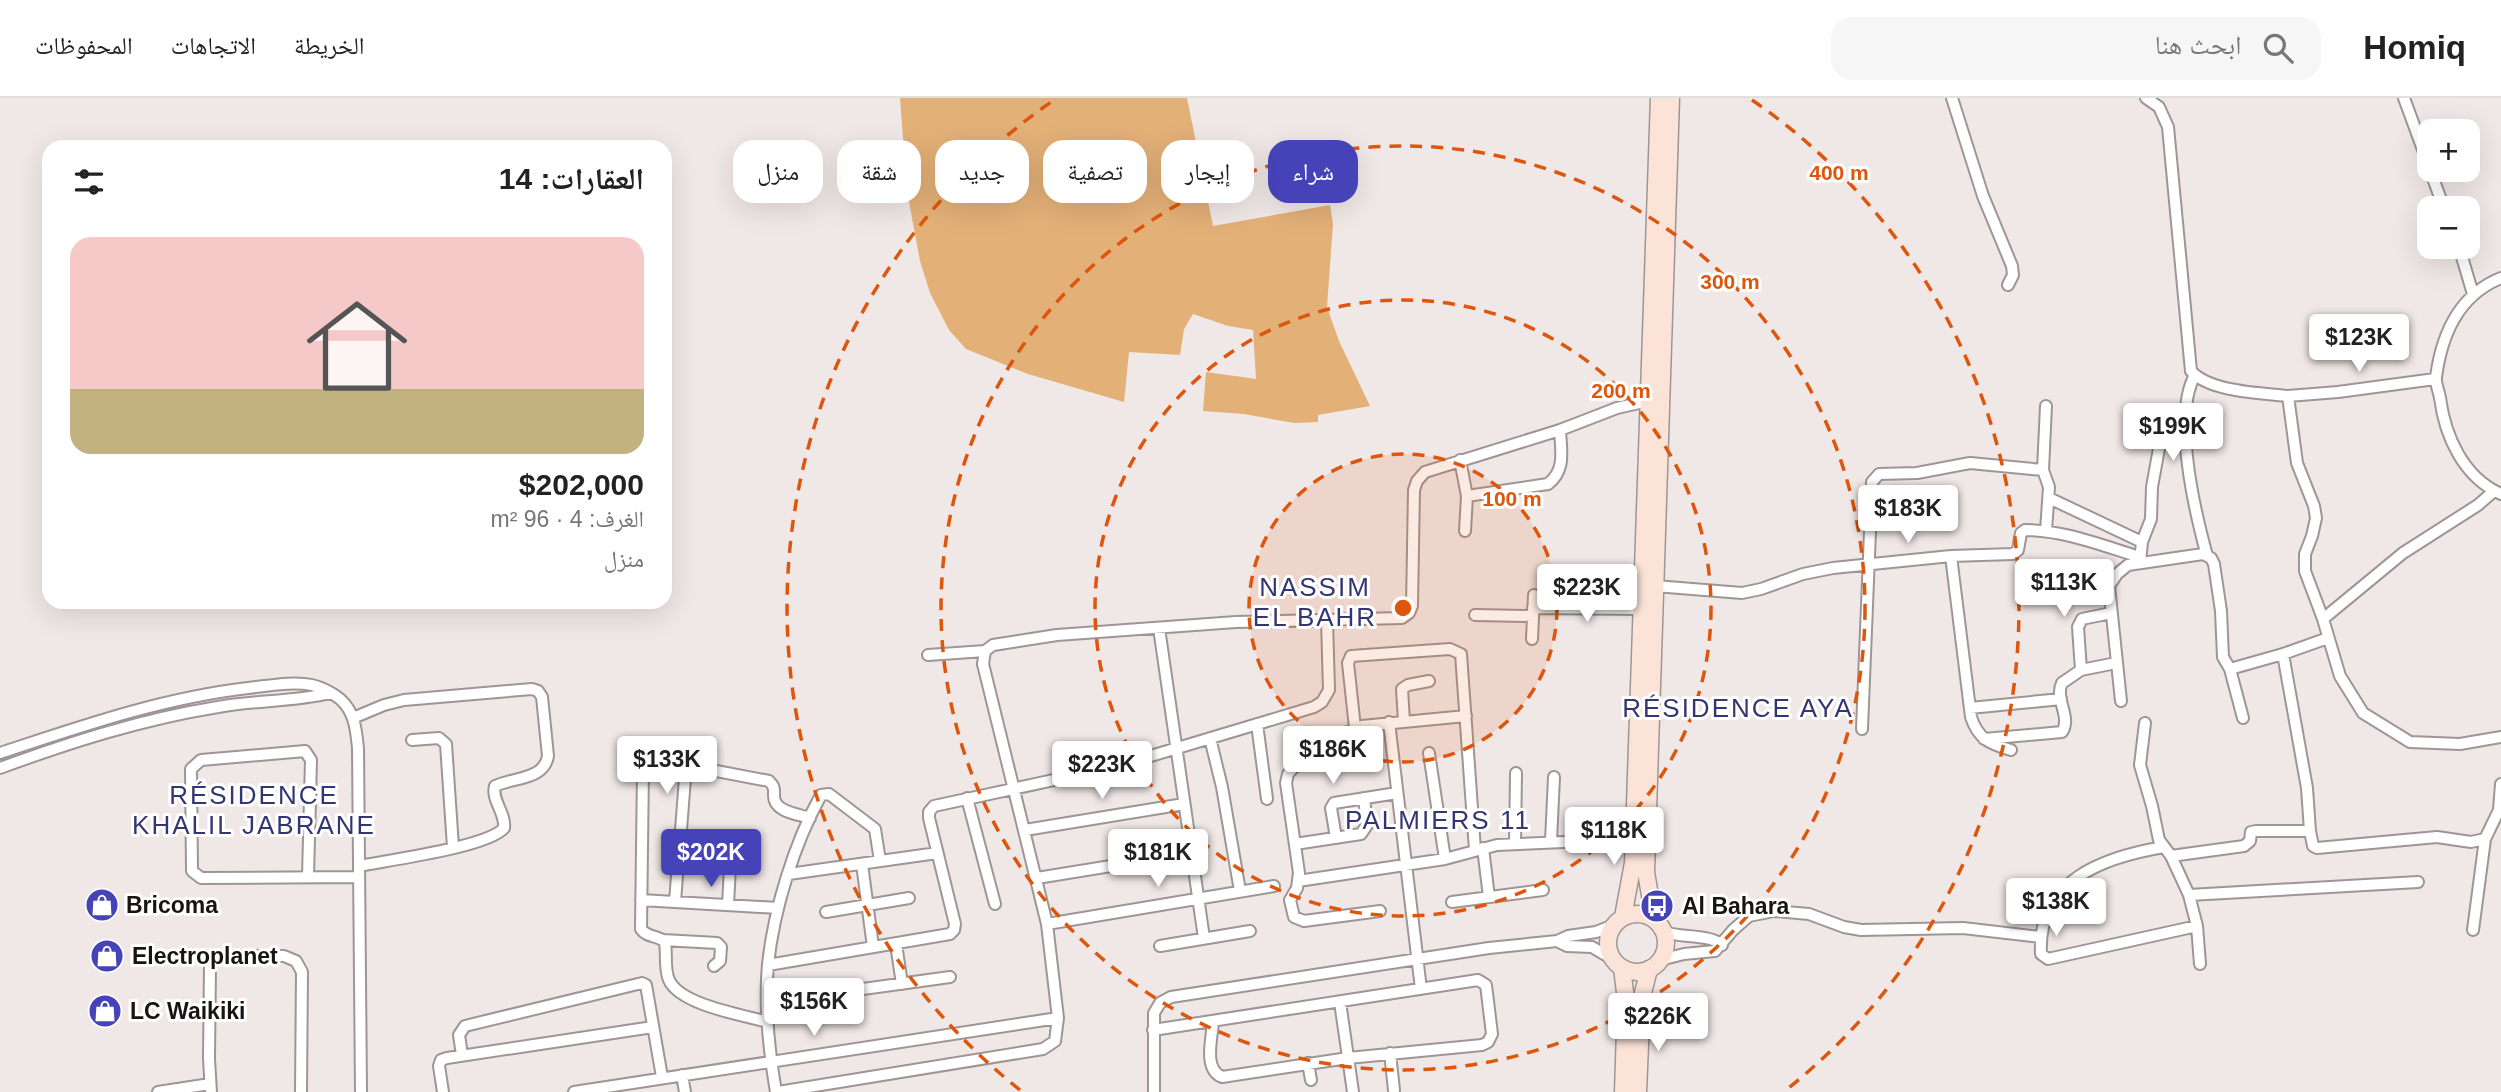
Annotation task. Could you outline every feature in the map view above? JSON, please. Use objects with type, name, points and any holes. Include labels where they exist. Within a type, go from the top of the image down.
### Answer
[{"type":"main road","points":[[1623,1092],[1626,1000],[1618,964],[1608,943],[1631,882],[1659,98]]},
{"type":"main road","points":[[1638,1092],[1642,997],[1654,965],[1666,946],[1646,872],[1671,98]]},
{"type":"main road","points":[[1618,921],[1642,914],[1659,926]]},
{"type":"main road","points":[[1618,964],[1638,972],[1654,965]]},
{"type":"street","points":[[1952,98],[1983,196],[2012,266],[2013,275],[2008,285]]},
{"type":"street","points":[[2146,98],[2159,107],[2168,127],[2190,369],[2195,375],[2225,388],[2288,396],[2435,379]]},
{"type":"street","points":[[2404,98],[2417,133]]},
{"type":"street","points":[[2463,259],[2473,294]]},
{"type":"street","points":[[2323,619],[2403,552],[2497,492],[2477,477],[2453,446],[2446,430],[2435,379],[2455,315],[2473,294],[2501,278]]},
{"type":"street","points":[[2195,375],[2189,385],[2184,433],[2192,499],[2207,556]]},
{"type":"street","points":[[2288,396],[2297,463],[2316,518],[2305,554],[2305,571],[2340,676],[2363,713],[2410,742],[2460,744],[2501,737]]},
{"type":"street","points":[[928,655],[985,651],[993,645],[1057,635],[1236,622],[1398,619],[1409,613],[1412,603],[1415,485],[1425,472],[1560,430],[1617,408],[1648,401]]},
{"type":"street","points":[[2046,406],[2043,470],[2049,487],[2046,531]]},
{"type":"street","points":[[1467,496],[1548,484],[1561,468],[1560,430]]},
{"type":"street","points":[[2140,560],[2142,542],[2151,519],[2151,487],[2160,443],[2167,436],[2184,433]]},
{"type":"street","points":[[1460,460],[1467,496],[1465,531]]},
{"type":"street","points":[[1862,729],[1872,482],[1877,475],[1917,473],[1970,463],[2043,470]]},
{"type":"street","points":[[2049,498],[2142,542]]},
{"type":"street","points":[[1655,586],[1742,593],[1818,570],[1951,556],[2013,554],[2018,550],[2023,530],[2046,531],[2140,560]]},
{"type":"street","points":[[2121,701],[2109,586],[2117,574],[2140,560],[2203,554],[2213,561],[2215,568],[2221,611],[2223,657],[2230,668],[2243,718]]},
{"type":"street","points":[[1951,556],[1973,725],[1986,742],[2011,750]]},
{"type":"street","points":[[1532,639],[1534,595]]},
{"type":"street","points":[[1475,615],[1640,609]]},
{"type":"street","points":[[2081,670],[2078,627],[2080,621],[2082,618],[2111,612]]},
{"type":"street","points":[[768,965],[896,944],[947,934],[954,930],[929,818],[931,809],[937,804],[1114,767],[1314,707],[1325,698],[1329,690],[1327,620]]},
{"type":"street","points":[[1159,628],[1204,939]]},
{"type":"street","points":[[2230,668],[2283,654],[2328,638]]},
{"type":"street","points":[[1356,728],[1348,661],[1356,654],[1450,649],[1462,657],[1479,849],[1489,897]]},
{"type":"street","points":[[880,861],[874,829],[829,794],[821,795],[810,818],[778,908],[768,965],[768,1022],[777,1092],[1043,1049],[1055,1041],[1058,1018],[1047,924],[983,664],[985,651]]},
{"type":"street","points":[[2283,654],[2307,788],[2313,846],[2317,848],[2437,837],[2471,842],[2485,839]]},
{"type":"street","points":[[1983,738],[2060,733],[2066,723],[2060,685],[2081,670],[2116,663]]},
{"type":"street","points":[[1404,721],[1402,689],[1408,685],[1429,681]]},
{"type":"street","points":[[0,753],[111,716],[207,694],[267,686],[314,685],[346,706],[353,718],[358,748],[361,1092]]},
{"type":"street","points":[[308,877],[311,760],[305,751],[201,760],[195,764],[191,769],[192,871],[195,876],[201,878],[308,877],[359,872],[481,841],[502,831],[505,820],[494,794],[495,786],[540,772],[546,765],[548,755],[542,697],[538,691],[532,689],[404,700],[353,718]]},
{"type":"street","points":[[0,768],[151,720],[220,706],[330,693]]},
{"type":"street","points":[[1970,708],[2061,699]]},
{"type":"street","points":[[1380,911],[1300,921],[1294,917],[1290,900],[1298,881],[1286,783],[1288,774],[1294,767],[1320,756],[1356,728],[1368,724],[1466,716]]},
{"type":"street","points":[[1389,722],[1421,989]]},
{"type":"street","points":[[2145,723],[2140,765],[2159,840],[2189,895],[2197,926],[2200,964]]},
{"type":"street","points":[[1257,724],[1267,799]]},
{"type":"street","points":[[412,740],[436,737],[446,744],[453,847]]},
{"type":"street","points":[[1210,738],[1240,891]]},
{"type":"street","points":[[1429,753],[1445,859]]},
{"type":"street","points":[[714,966],[720,961],[721,947],[718,943],[663,940],[644,934],[640,929],[643,768],[646,763],[654,759],[769,781],[775,788],[774,797],[778,806],[810,818]]},
{"type":"street","points":[[681,830],[686,765]]},
{"type":"street","points":[[1515,843],[1516,773]]},
{"type":"street","points":[[1551,841],[1554,777]]},
{"type":"street","points":[[2473,930],[2485,839],[2499,810],[2501,784]]},
{"type":"street","points":[[1336,838],[1332,806],[1339,801],[1397,793]]},
{"type":"street","points":[[967,798],[995,904]]},
{"type":"street","points":[[1295,844],[1365,832],[1367,825],[1364,798]]},
{"type":"street","points":[[1025,830],[1184,804]]},
{"type":"street","points":[[2197,926],[2048,959],[2041,954],[2040,937],[2050,909],[2075,877],[2111,859],[2167,851],[2244,846],[2250,841],[2251,832],[2256,831],[2310,831]]},
{"type":"street","points":[[1298,881],[1445,859],[1479,849],[1515,843],[1633,839]]},
{"type":"street","points":[[728,905],[732,846]]},
{"type":"street","points":[[789,874],[937,853]]},
{"type":"street","points":[[1037,878],[1191,853]]},
{"type":"street","points":[[675,902],[678,862]]},
{"type":"street","points":[[862,864],[873,947]]},
{"type":"street","points":[[2189,895],[2418,882]]},
{"type":"street","points":[[1047,924],[1274,886]]},
{"type":"street","points":[[1452,902],[1543,890]]},
{"type":"street","points":[[826,912],[909,898]]},
{"type":"street","points":[[641,900],[778,908]]},
{"type":"street","points":[[1654,965],[1684,954],[1715,951],[1749,916],[1774,911],[1809,914],[1844,927],[1861,930],[1963,928],[2040,937]]},
{"type":"street","points":[[1154,1092],[1153,1030],[1157,1007],[1171,997],[1557,941],[1568,936],[1596,932],[1618,921]]},
{"type":"street","points":[[1659,926],[1683,937],[1715,940],[1722,945]]},
{"type":"street","points":[[1160,946],[1250,931]]},
{"type":"street","points":[[663,940],[666,944],[667,975],[676,990],[701,1003],[768,1022]]},
{"type":"street","points":[[1557,941],[1567,946],[1592,947],[1618,964]]},
{"type":"street","points":[[896,944],[902,984]]},
{"type":"street","points":[[158,1092],[210,1088],[210,965],[221,957],[284,956],[296,961],[302,972],[301,1092]]},
{"type":"street","points":[[812,996],[950,977]]},
{"type":"street","points":[[1153,1030],[1478,980],[1484,982],[1492,1036],[1482,1045],[1348,1058],[1225,1077],[1218,1076],[1211,1067],[1213,1022]]},
{"type":"street","points":[[462,1055],[459,1035],[466,1026],[642,983],[646,985],[662,1077]]},
{"type":"street","points":[[1340,1002],[1353,1092]]},
{"type":"street","points":[[574,1092],[1058,1018]]},
{"type":"street","points":[[443,1092],[440,1063],[444,1058],[653,1027]]},
{"type":"street","points":[[1390,1053],[1394,1090]]},
{"type":"street","points":[[1308,1063],[1311,1080]]},
{"type":"street","points":[[682,1074],[685,1092]]},
{"type":"street","points":[[863,1078],[864,1092]]},
{"type":"shaded area","points":[[900,98],[1187,98],[1196,140],[1161,140],[1161,203],[1208,203],[1213,226],[1330,205],[1333,224],[1327,307],[1339,341],[1370,406],[1318,415],[1318,422],[1294,423],[1244,414],[1203,411],[1206,372],[1256,379],[1253,330],[1228,326],[1193,314],[1184,329],[1180,355],[1129,352],[1124,402],[1028,374],[966,349],[949,330],[930,293],[920,261],[909,203],[921,203],[921,140],[903,140]]},
{"type":"place","name":"Bricoma","points":[[102,905]]},
{"type":"place","name":"Al Bahara","points":[[1657,906]]},
{"type":"place","name":"Electroplanet","points":[[107,956]]},
{"type":"place","name":"LC Waikiki","points":[[105,1011]]},
{"type":"district","name":"NASSIM EL BAHR","points":[[1315,602]]},
{"type":"district","name":"RÉSIDENCE AYA","points":[[1738,708]]},
{"type":"district","name":"RÉSIDENCE KHALIL JABRANE","points":[[254,810]]},
{"type":"district","name":"PALMIERS 11","points":[[1438,820]]}]
